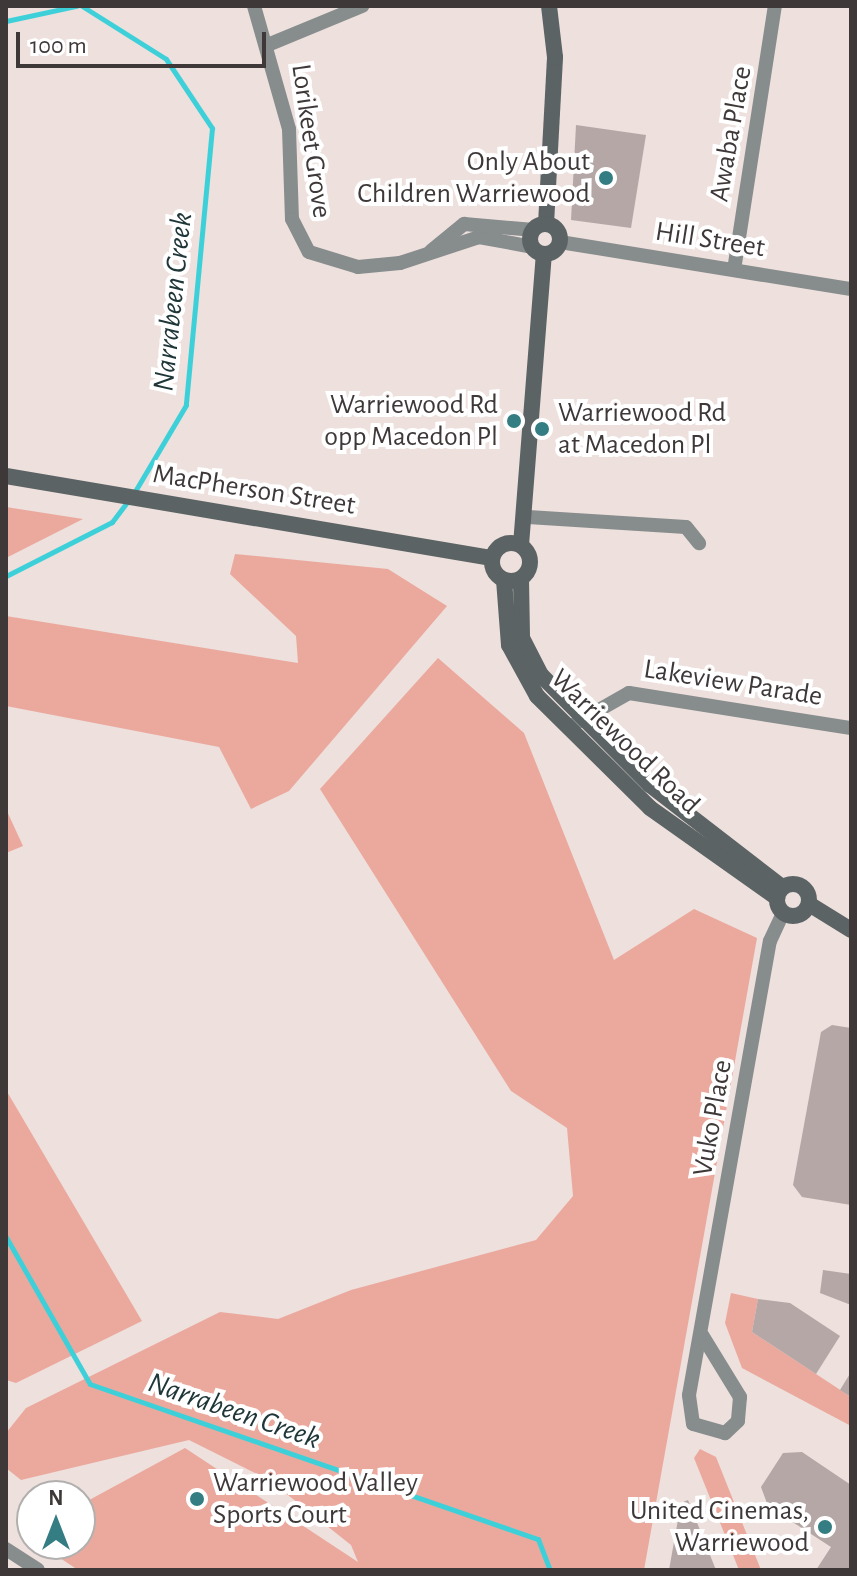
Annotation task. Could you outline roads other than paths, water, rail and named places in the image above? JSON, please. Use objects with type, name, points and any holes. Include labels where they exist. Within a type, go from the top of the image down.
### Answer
[{"type":"street","name":"Lorikeet Grove","points":[[254,6],[270,44],[289,129],[292,219],[302,244],[346,267],[400,263],[479,237],[538,251]]},
{"type":"street","points":[[270,44],[362,6]]},
{"type":"street","points":[[512,579],[492,558],[503,544],[521,545],[528,517],[538,251],[555,57],[549,6]]},
{"type":"street","name":"Awaba Place","points":[[734,270],[775,6]]},
{"type":"street","name":"Lorikeet Grove","points":[[431,251],[464,224],[540,227]]},
{"type":"street","points":[[540,227],[560,242]]},
{"type":"street","points":[[538,251],[560,242]]},
{"type":"street","name":"Hill Street","points":[[560,242],[851,289]]},
{"type":"street","name":"MacPherson Street","points":[[6,476],[492,558]]},
{"type":"street","points":[[528,517],[686,527],[699,543]]},
{"type":"street","name":"Warriewood Road","points":[[521,545],[531,559],[512,579],[525,647],[576,723],[781,899],[802,886],[809,904]]},
{"type":"street","name":"Lakeview Parade","points":[[576,723],[629,693],[851,728]]},
{"type":"street","points":[[781,899],[798,915],[809,904],[851,930]]},
{"type":"street","name":"Vuko Place","points":[[702,1335],[740,1397],[738,1421],[725,1433],[701,1432],[690,1416],[702,1335],[770,941],[781,899]]},
{"type":"street","points":[[6,1549],[38,1570]]},
{"type":"waterway","name":"Narrabeen Creek","points":[[6,21],[76,6]]},
{"type":"waterway","name":"Narrabeen Creek","points":[[82,6],[166,59],[212,128],[186,405],[134,493]]},
{"type":"waterway","name":"Narrabeen Creek","points":[[6,576],[112,522],[128,501]]},
{"type":"waterway","name":"Narrabeen Creek","points":[[6,1237],[90,1384],[538,1539],[550,1570]]},
{"type":"place","name":"Only About Children Warriewood","points":[[606,178]]},
{"type":"place","name":"Warriewood Rd opp Macedon Pl","points":[[514,421]]},
{"type":"place","name":"Warriewood Rd at Macedon Pl","points":[[542,429]]},
{"type":"place","name":"Warriewood Valley Sports Court","points":[[197,1499]]},
{"type":"place","name":"United Cinemas, Warriewood","points":[[825,1527]]}]
